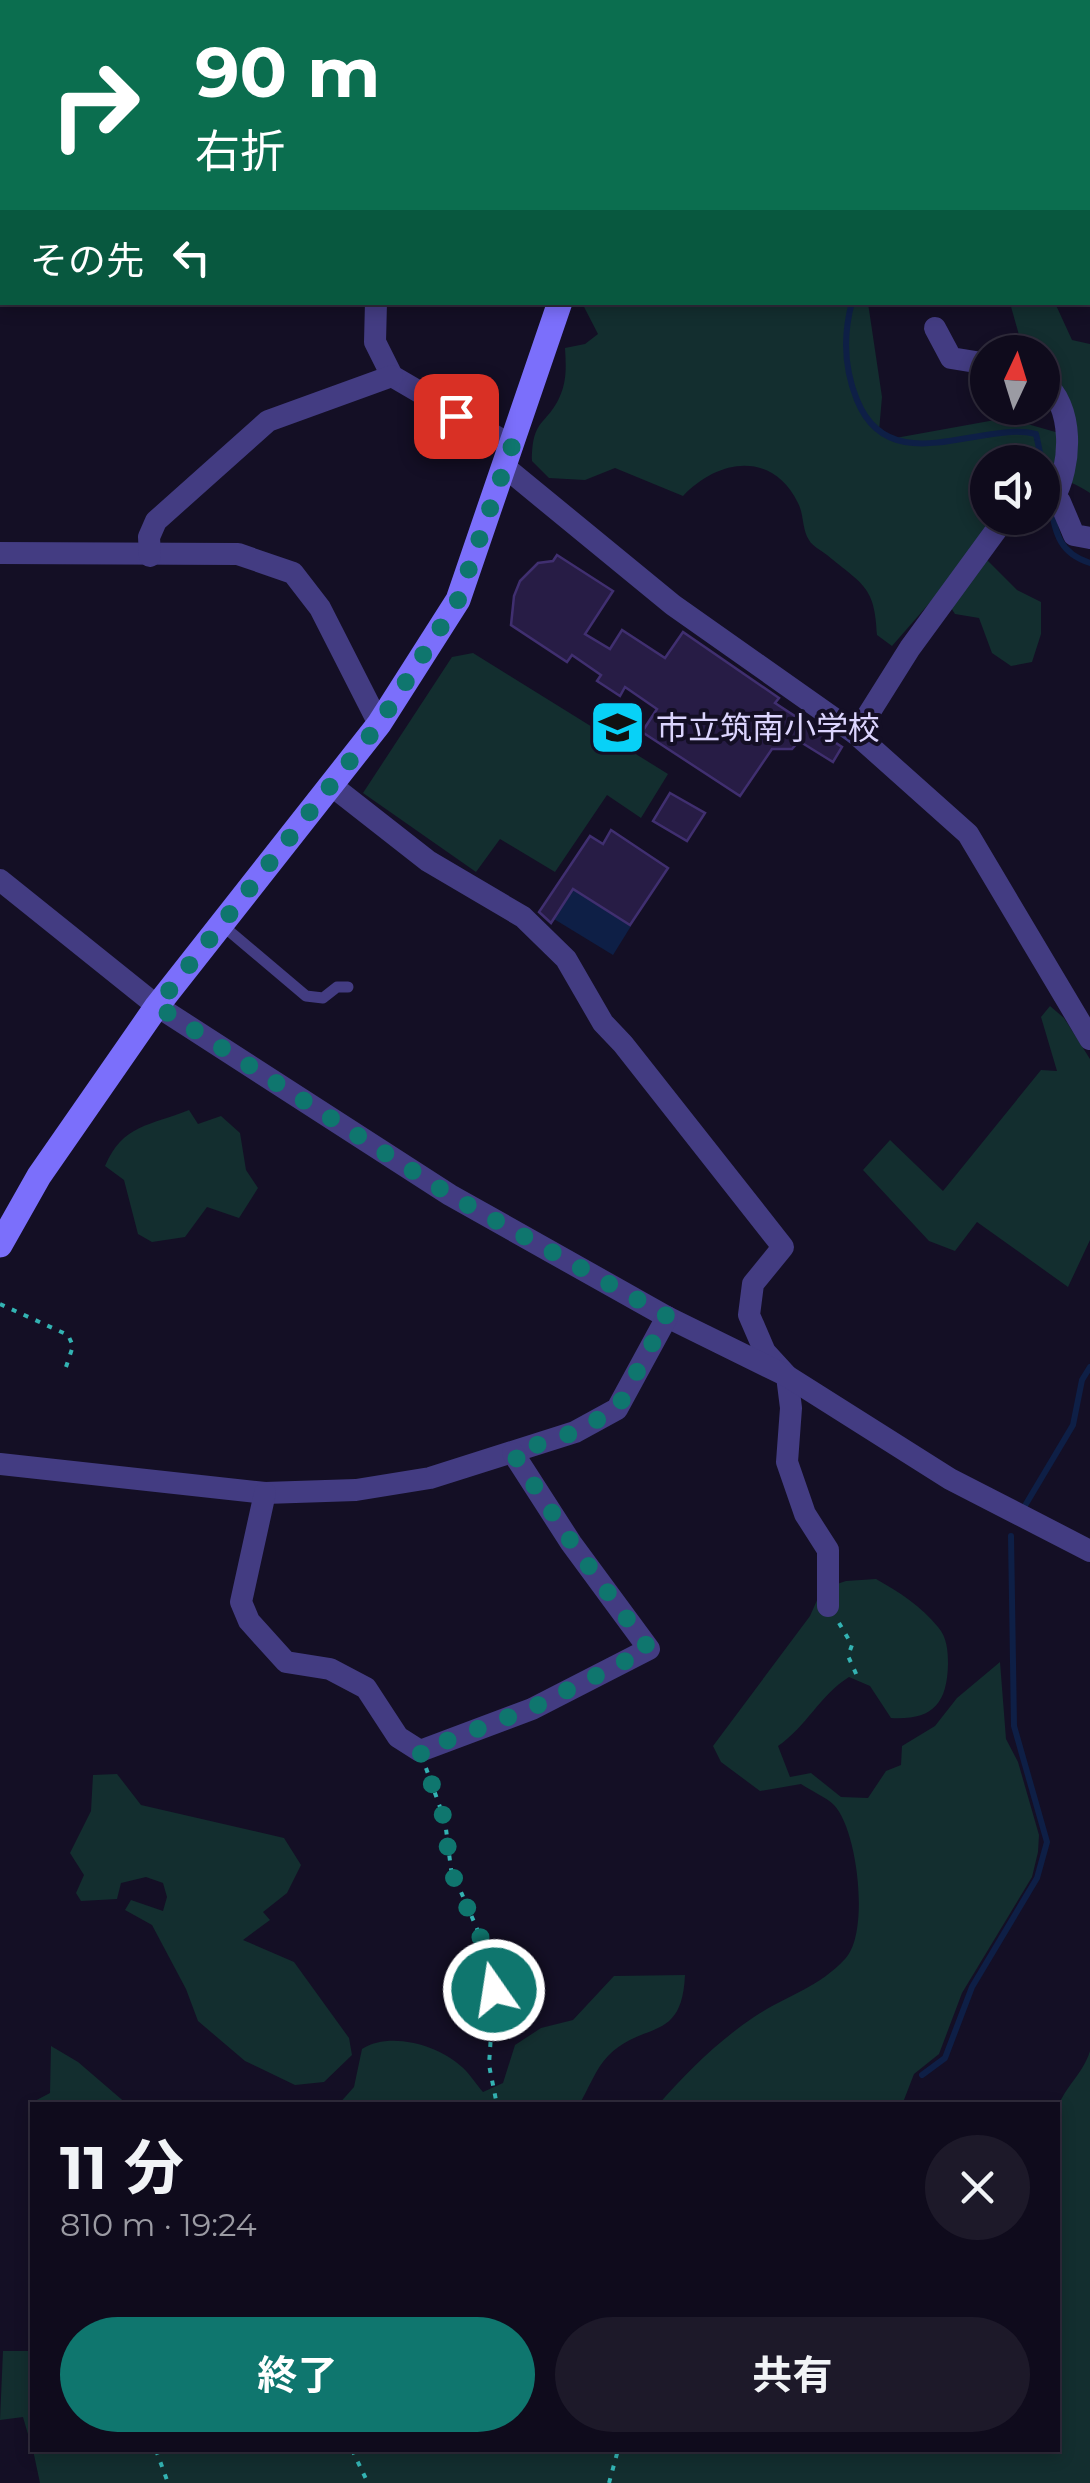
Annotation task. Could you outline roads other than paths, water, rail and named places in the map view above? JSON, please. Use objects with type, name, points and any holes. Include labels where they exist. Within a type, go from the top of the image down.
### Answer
[{"type":"street","points":[[376,305],[375,342],[392,376],[489,436],[674,605],[856,734],[968,834],[1090,1039]]},
{"type":"street","points":[[0,1244],[39,1176],[157,1006],[379,724],[458,600],[559,305]]},
{"type":"street","points":[[935,328],[951,358],[970,361]]},
{"type":"street","points":[[150,556],[149,536],[156,521],[268,421],[392,376]]},
{"type":"street","points":[[1060,398],[1067,420],[1060,488]]},
{"type":"street","points":[[1060,502],[1074,535],[1090,538]]},
{"type":"street","points":[[856,734],[910,648],[993,535]]},
{"type":"street","points":[[0,552],[238,554],[293,573],[320,608],[379,724]]},
{"type":"street","points":[[331,785],[428,860],[523,918],[566,959],[603,1023],[783,1247],[753,1284],[749,1315],[764,1352],[787,1376],[792,1408],[787,1462],[805,1514],[828,1550],[828,1606]]},
{"type":"street","points":[[0,880],[157,1006],[450,1195],[667,1316],[787,1376],[950,1480],[1090,1551]]},
{"type":"street","points":[[0,1464],[265,1493],[356,1490],[430,1478],[575,1432],[617,1409],[667,1316]]},
{"type":"street","points":[[265,1493],[241,1602],[250,1621],[286,1662],[330,1668],[366,1688],[398,1738],[420,1751],[532,1708],[649,1649],[513,1453]]},
{"type":"lane","points":[[221,924],[306,996],[323,998],[337,988],[348,987]]},
{"type":"water","points":[[573,889],[631,926],[613,955],[554,919]]},
{"type":"waterway","points":[[851,305],[847,364],[857,400],[872,424],[891,438],[914,443],[1014,432],[1036,434],[1038,445]]},
{"type":"waterway","points":[[1059,535],[1065,548],[1090,563]]},
{"type":"waterway","points":[[1023,1509],[1073,1425],[1082,1380],[1090,1367]]},
{"type":"waterway","points":[[922,2075],[945,2058],[972,1987],[1037,1878],[1047,1842],[1014,1726],[1011,1536]]},
{"type":"place","name":"市立筑南小学校","points":[[617,728]]}]
